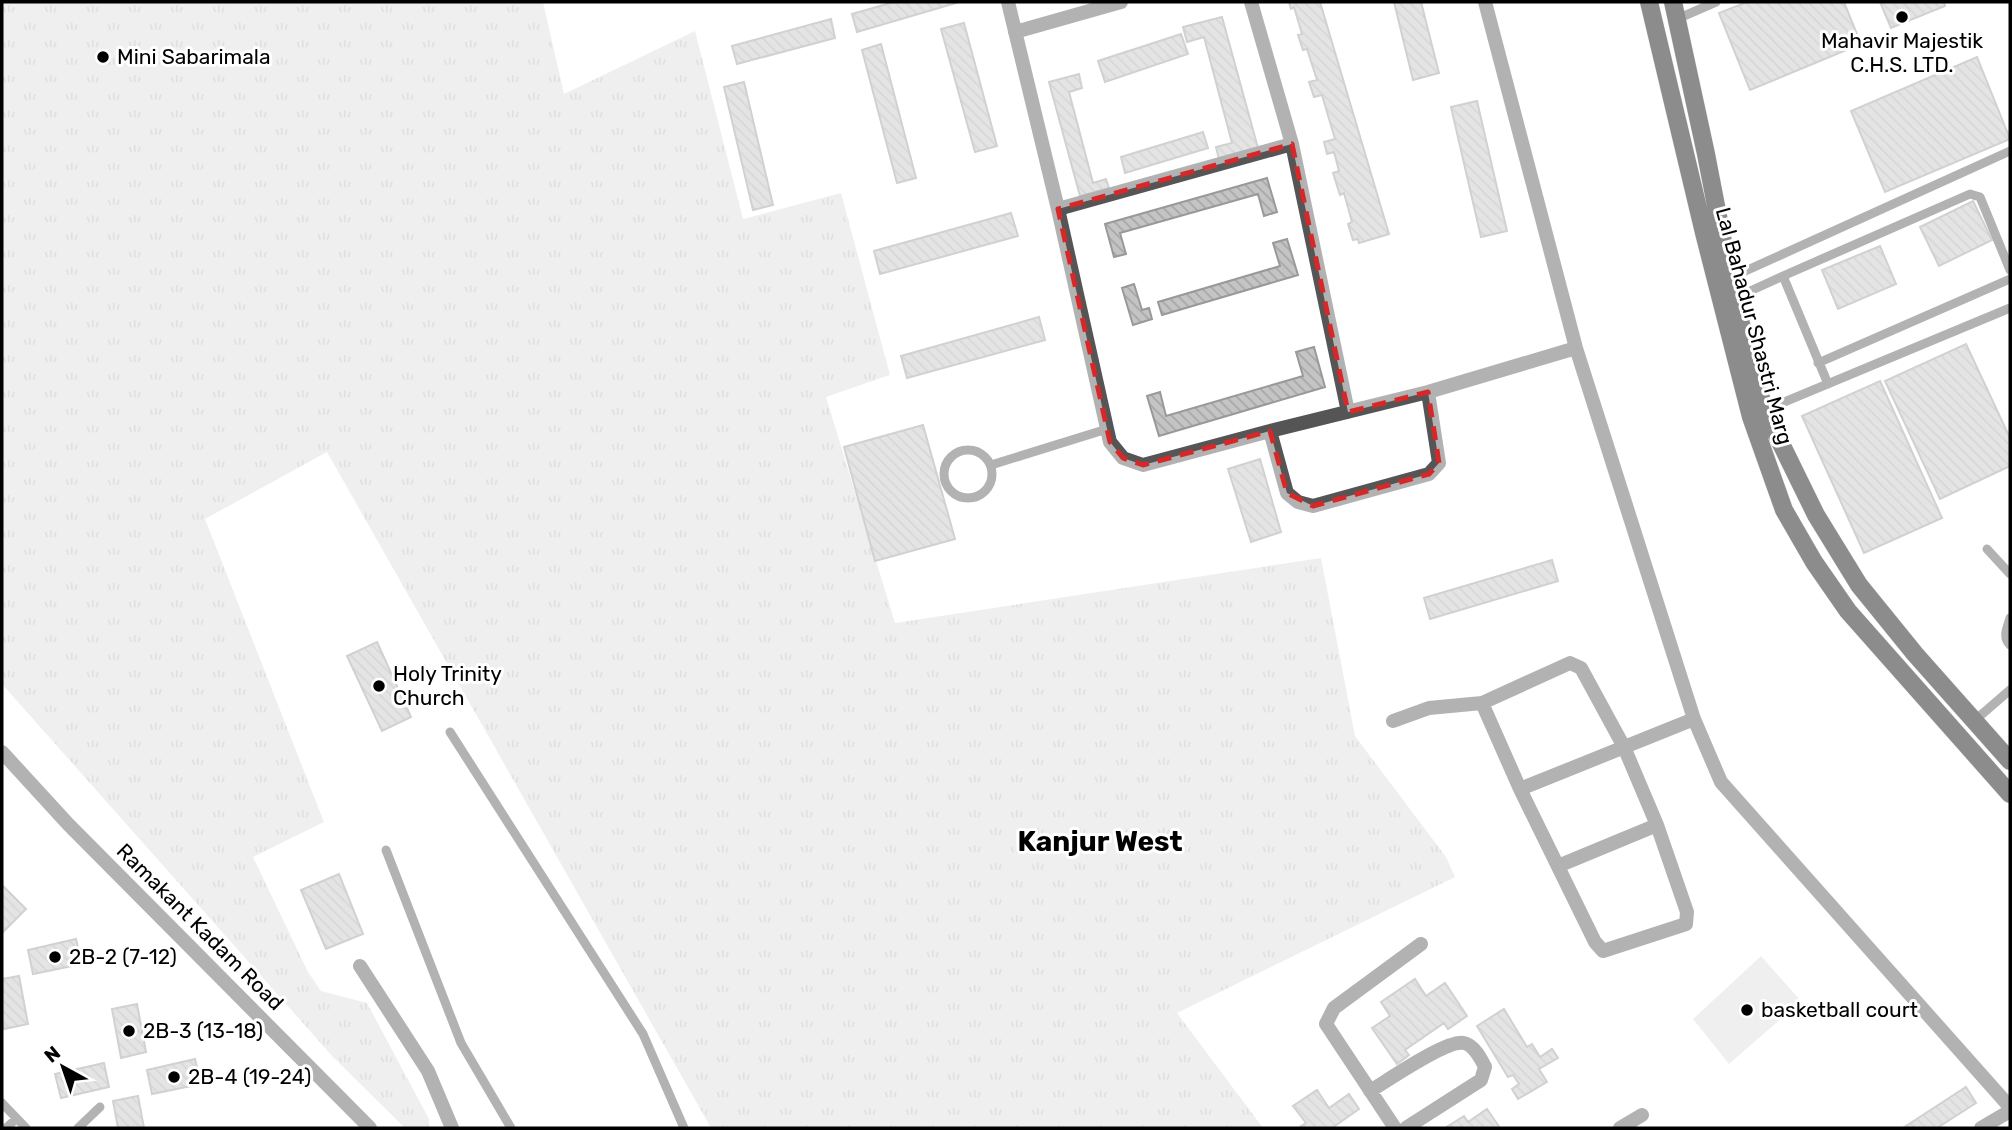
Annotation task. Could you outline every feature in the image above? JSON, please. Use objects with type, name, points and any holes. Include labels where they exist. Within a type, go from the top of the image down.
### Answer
[{"type":"main road","name":"Lal Bahadur Shastri Marg","points":[[1649,2],[1784,510],[1814,562],[1841,601],[2010,794]]},
{"type":"main road","name":"Lal Bahadur Shastri Marg","points":[[1675,10],[1730,278],[1751,365],[1758,414],[1859,585],[1915,654],[2010,761]]},
{"type":"street","points":[[1007,2],[1058,209],[1110,442],[1123,458],[1143,465],[1428,392],[1576,348]]},
{"type":"street","points":[[1015,32],[1121,2]]},
{"type":"street","points":[[1251,2],[1292,144],[1348,412]]},
{"type":"street","points":[[1485,2],[1576,348],[1693,719],[1721,782],[2010,1109],[1981,1128]]},
{"type":"street","points":[[1058,209],[1292,144]]},
{"type":"street","points":[[1270,431],[1286,493],[1298,502],[1313,506],[1429,474],[1439,463],[1428,392]]},
{"type":"street","points":[[1393,721],[1429,708],[1482,703],[1570,663],[1581,668],[1624,747],[1657,825],[1687,912],[1686,924],[1603,951],[1595,942],[1520,789],[1482,703]]},
{"type":"street","points":[[1520,789],[1693,719]]},
{"type":"street","name":"Ramakant Kadam Road","points":[[2,752],[68,824],[370,1128]]},
{"type":"street","points":[[1558,866],[1657,825]]},
{"type":"street","points":[[1395,1128],[1326,1024],[1334,1008],[1421,944]]},
{"type":"street","points":[[360,966],[428,1071],[452,1128]]},
{"type":"street","points":[[1370,1091],[1446,1045],[1461,1042],[1469,1045],[1485,1067],[1481,1080],[1406,1128]]},
{"type":"street","points":[[1620,1128],[1642,1115]]},
{"type":"lane","points":[[1675,10],[1716,2]]},
{"type":"lane","points":[[1730,278],[2010,150]]},
{"type":"lane","points":[[1735,298],[1969,194],[1980,197],[2010,270]]},
{"type":"lane","points":[[1783,276],[1828,384]]},
{"type":"lane","points":[[1818,363],[2010,279]]},
{"type":"lane","points":[[1758,414],[2010,308]]},
{"type":"lane","points":[[991,465],[1107,429]]},
{"type":"lane","points":[[975,450],[982,453],[991,465],[992,480],[982,494],[966,498],[958,496],[946,484],[944,468],[948,460],[960,451],[975,450]]},
{"type":"lane","points":[[1987,549],[2010,574]]},
{"type":"lane","points":[[2010,618],[2005,633],[2006,641],[2010,645]]},
{"type":"lane","points":[[1974,720],[2010,690]]},
{"type":"lane","points":[[450,732],[643,1034],[684,1128]]},
{"type":"lane","points":[[386,850],[461,1043],[512,1128]]},
{"type":"lane","points":[[2,1103],[26,1128]]},
{"type":"lane","points":[[78,1128],[100,1107]]},
{"type":"lane","points":[[6,1128],[16,1119]]},
{"type":"highlighted area","points":[[1292,144],[1348,412],[1428,392],[1439,463],[1429,474],[1313,506],[1287,493],[1270,431],[1143,465],[1123,458],[1110,442],[1058,209]]},
{"type":"green space","points":[[2,2],[543,2],[564,94],[695,31],[743,219],[841,193],[890,375],[826,397],[895,623],[1321,558],[1355,736],[1446,857],[1455,877],[1177,1013],[1263,1128],[711,1128],[327,452],[205,519],[324,822],[253,857],[308,972],[321,991],[367,1003],[429,1119],[429,1128],[405,1128],[333,1057],[2,684]]},
{"type":"green space","name":"basketball court","points":[[1761,956],[1801,1001],[1729,1064],[1693,1019]]},
{"type":"building","points":[[894,2],[956,3],[857,32],[852,14]]},
{"type":"building","points":[[1289,2],[1320,2],[1389,234],[1359,243],[1358,239],[1353,240],[1348,224],[1352,222],[1344,193],[1340,195],[1333,173],[1339,171],[1334,152],[1327,154],[1324,142],[1335,139],[1322,95],[1314,97],[1309,82],[1317,80],[1307,49],[1303,50],[1298,35],[1302,34],[1294,7],[1291,9]]},
{"type":"building","points":[[1394,2],[1421,2],[1439,73],[1413,80]]},
{"type":"building","points":[[1747,2],[1844,2],[1861,44],[1750,90],[1719,13]]},
{"type":"building","name":"Mahavir Majestik C.H.S. LTD.","points":[[1880,2],[1944,2],[1945,6],[1891,28]]},
{"type":"building","points":[[1222,17],[1258,148],[1219,159],[1216,147],[1232,143],[1204,37],[1187,42],[1183,27]]},
{"type":"building","points":[[831,19],[835,38],[737,64],[732,46]]},
{"type":"building","points":[[964,23],[997,146],[975,152],[941,29]]},
{"type":"building","points":[[1181,34],[1188,54],[1105,82],[1098,61]]},
{"type":"building","points":[[881,44],[916,178],[897,183],[862,50]]},
{"type":"building","points":[[1977,57],[2010,139],[1885,192],[1851,111]]},
{"type":"building","points":[[1079,74],[1082,88],[1069,92],[1093,183],[1106,179],[1109,188],[1080,196],[1049,82]]},
{"type":"building","points":[[744,82],[773,205],[753,210],[724,87]]},
{"type":"building","points":[[1477,101],[1507,231],[1481,237],[1451,107]]},
{"type":"building","points":[[1203,132],[1208,148],[1125,173],[1121,157]]},
{"type":"building","points":[[1267,178],[1277,212],[1264,216],[1258,194],[1120,233],[1126,254],[1114,257],[1105,224]]},
{"type":"building","points":[[1973,201],[1992,240],[1939,266],[1920,227]]},
{"type":"building","points":[[1011,213],[1018,236],[880,274],[874,251]]},
{"type":"building","points":[[1287,239],[1298,275],[1162,315],[1158,302],[1280,266],[1273,243]]},
{"type":"building","points":[[1880,246],[1896,284],[1838,309],[1822,270]]},
{"type":"building","points":[[1134,284],[1142,310],[1149,308],[1152,319],[1133,325],[1122,288]]},
{"type":"building","points":[[1039,317],[1045,340],[907,378],[901,356]]},
{"type":"building","points":[[1966,344],[2010,438],[2010,466],[1940,499],[1885,381]]},
{"type":"building","points":[[1314,347],[1325,387],[1159,436],[1147,396],[1160,392],[1166,416],[1303,376],[1296,352]]},
{"type":"building","points":[[1880,381],[1942,518],[1864,553],[1802,416]]},
{"type":"building","points":[[923,425],[955,539],[875,561],[844,447]]},
{"type":"building","points":[[1260,459],[1281,532],[1251,542],[1228,469]]},
{"type":"building","points":[[1552,560],[1558,581],[1430,619],[1424,598]]},
{"type":"building","name":"Holy Trinity Church","points":[[377,642],[411,717],[382,731],[347,656]]},
{"type":"building","points":[[339,874],[363,934],[326,949],[301,890]]},
{"type":"building","points":[[2,885],[26,909],[2,933]]},
{"type":"building","name":"2B-2 (7-12)","points":[[76,939],[82,964],[33,974],[28,950]]},
{"type":"building","points":[[19,976],[28,1024],[4,1029],[2,979]]},
{"type":"building","points":[[1415,979],[1426,996],[1445,983],[1467,1016],[1448,1029],[1444,1023],[1405,1050],[1409,1055],[1397,1064],[1372,1028],[1390,1016],[1381,1002]]},
{"type":"building","name":"2B-3 (13-18)","points":[[137,1004],[146,1052],[121,1058],[112,1009]]},
{"type":"building","points":[[1504,1009],[1527,1047],[1532,1044],[1540,1057],[1552,1049],[1558,1058],[1539,1069],[1547,1082],[1518,1099],[1512,1089],[1519,1084],[1513,1075],[1508,1077],[1477,1026]]},
{"type":"building","name":"2B-4 (19-24)","points":[[195,1059],[201,1084],[152,1094],[147,1070]]},
{"type":"building","points":[[104,1063],[109,1087],[61,1098],[55,1074]]},
{"type":"building","points":[[1966,1087],[1976,1103],[1937,1128],[1903,1128]]},
{"type":"building","points":[[1317,1090],[1329,1108],[1349,1094],[1359,1109],[1332,1128],[1298,1128],[1306,1123],[1293,1106]]},
{"type":"building","points":[[138,1096],[144,1128],[118,1128],[113,1101]]},
{"type":"building","points":[[1487,1109],[1500,1128],[1445,1128],[1464,1116],[1468,1122]]},
{"type":"place","name":"Mahavir Majestik C.H.S. LTD.","points":[[1902,17]]},
{"type":"place","name":"Mini Sabarimala","points":[[103,57]]},
{"type":"place","name":"Holy Trinity Church","points":[[379,686]]},
{"type":"place","name":"2B-2 (7-12)","points":[[55,957]]},
{"type":"place","name":"basketball court","points":[[1747,1010]]},
{"type":"place","name":"2B-3 (13-18)","points":[[129,1031]]},
{"type":"place","name":"2B-4 (19-24)","points":[[174,1077]]},
{"type":"district","name":"Kanjur West","points":[[1100,841]]}]
